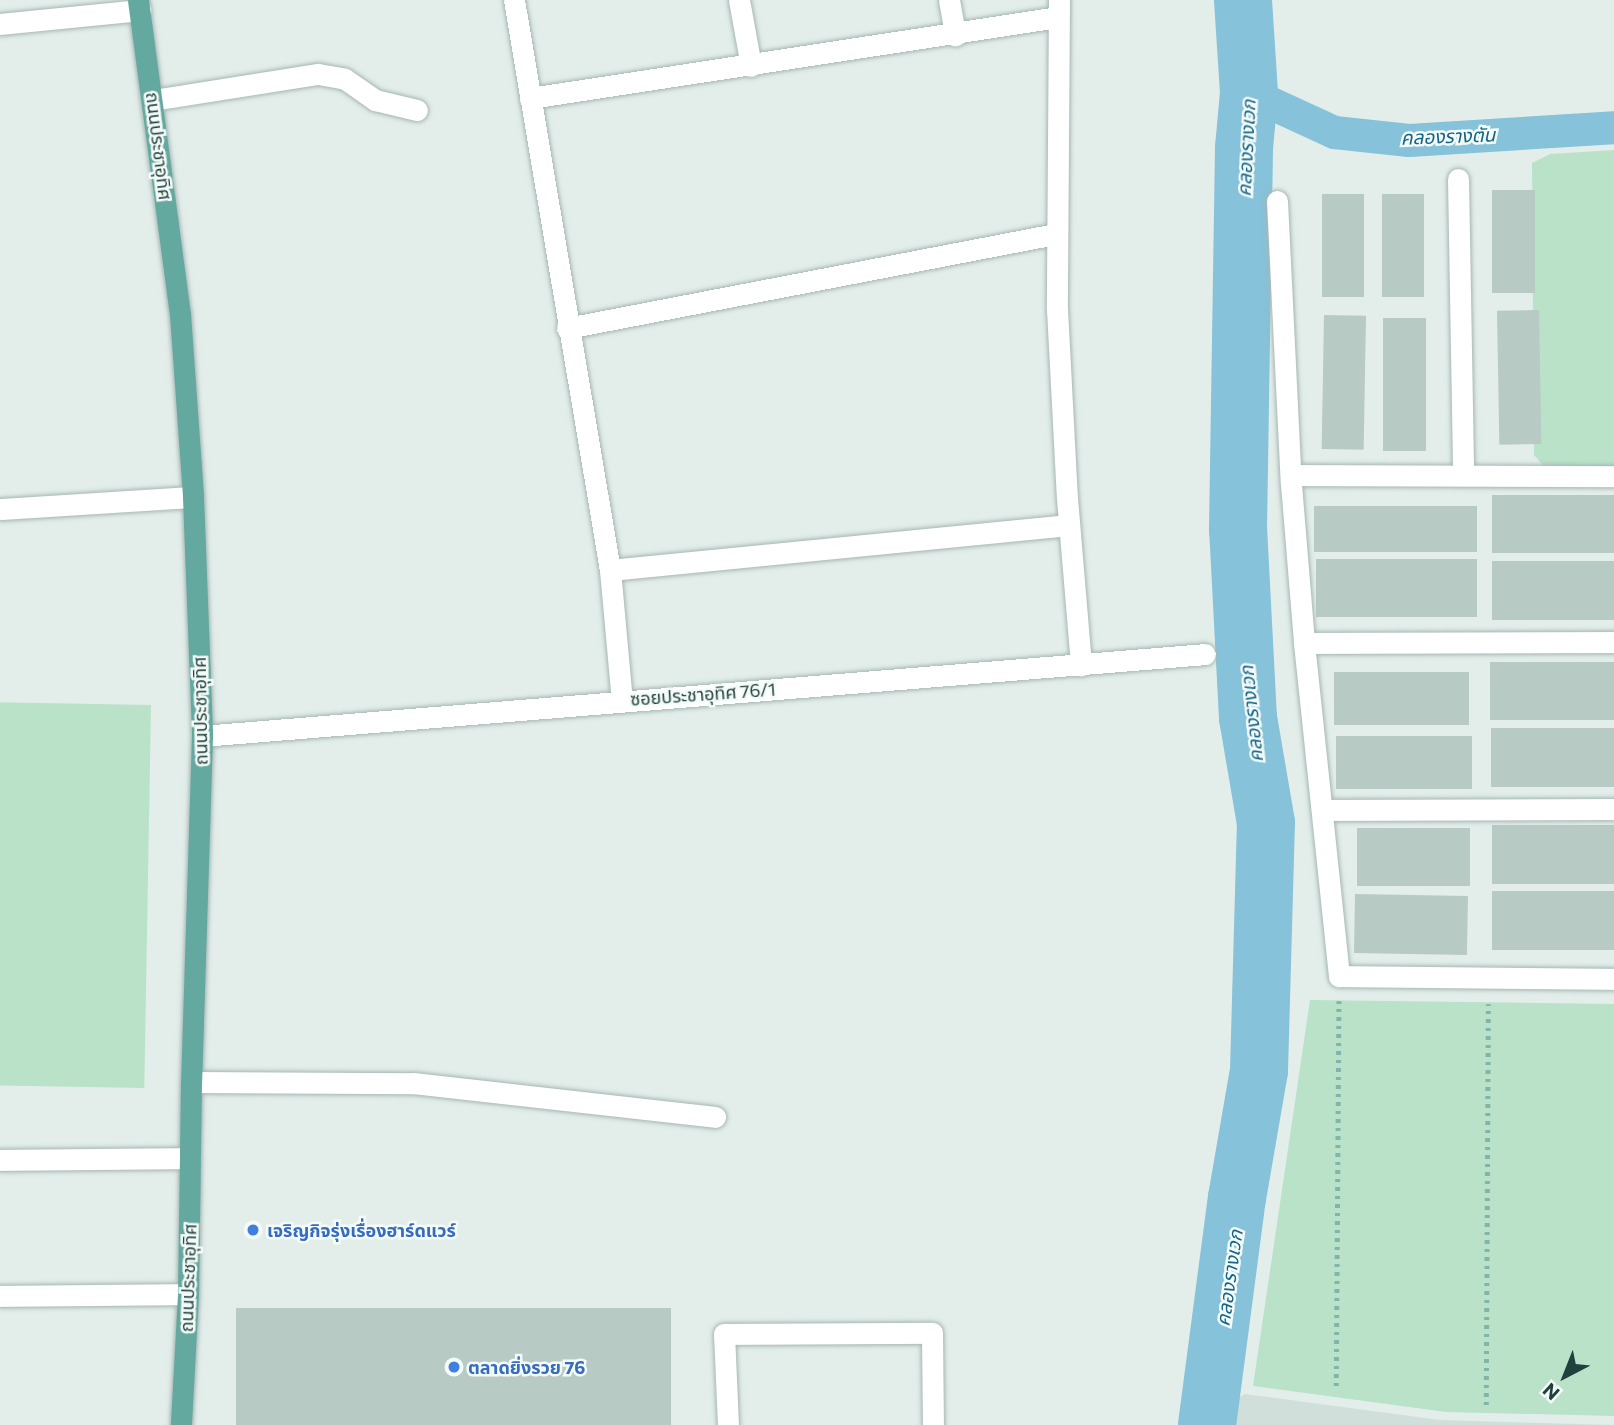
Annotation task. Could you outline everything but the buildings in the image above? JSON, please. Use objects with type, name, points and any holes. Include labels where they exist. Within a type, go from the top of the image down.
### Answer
[{"type":"main road","name":"ถนนประชาอุทิศ","points":[[139,5],[180,314],[193,497],[202,736],[191,1082],[188,1294],[181,1425]]},
{"type":"street","points":[[514,0],[567,328],[610,570],[622,701]]},
{"type":"street","points":[[739,0],[751,66]]},
{"type":"street","points":[[949,0],[955,35]]},
{"type":"street","points":[[0,24],[139,5]]},
{"type":"street","points":[[530,97],[955,35],[1059,9],[1057,309],[1069,525],[1081,665]]},
{"type":"street","points":[[153,100],[318,74],[345,79],[375,100],[416,110]]},
{"type":"street","points":[[1458,179],[1463,475]]},
{"type":"street","points":[[1277,201],[1290,475],[1304,643],[1339,976],[1614,979]]},
{"type":"street","points":[[567,328],[1057,234]]},
{"type":"street","points":[[1290,475],[1614,476]]},
{"type":"street","points":[[0,509],[193,497]]},
{"type":"street","points":[[610,570],[1069,525]]},
{"type":"street","points":[[1304,643],[1614,642]]},
{"type":"street","name":"ซอยประชาอุทิศ 76/1","points":[[202,736],[1205,654]]},
{"type":"street","points":[[1322,810],[1614,809]]},
{"type":"street","points":[[191,1082],[413,1083],[715,1117]]},
{"type":"street","points":[[0,1160],[190,1158]]},
{"type":"street","points":[[0,1296],[188,1294]]},
{"type":"street","points":[[728,1425],[724,1334],[932,1334],[933,1425]]},
{"type":"path","points":[[1336,1386],[1339,976]]},
{"type":"path","points":[[1486,1405],[1488,978]]},
{"type":"shaded area","points":[[1245,1394],[1440,1420],[1614,1425],[1222,1425],[1224,1405]]},
{"type":"green space","points":[[1614,150],[1614,469],[1547,470],[1534,455],[1532,163],[1550,154]]},
{"type":"green space","points":[[0,702],[151,705],[144,1088],[0,1085]]},
{"type":"green space","points":[[1310,1000],[1614,1004],[1614,1416],[1446,1412],[1253,1386]]},
{"type":"waterway","name":"คลองรางเวก","points":[[1207,1425],[1237,1198],[1259,1071],[1266,823],[1248,718],[1238,530],[1244,148],[1249,93],[1243,0]]},
{"type":"waterway","name":"คลองรางตัน","points":[[1249,93],[1334,132],[1409,140],[1614,127]]},
{"type":"place","name":"เจริญกิจรุ่งเรื่องฮาร์ดแวร์","points":[[253,1230]]},
{"type":"place","name":"ตลาดยิ่งรวย 76","points":[[454,1367]]}]
